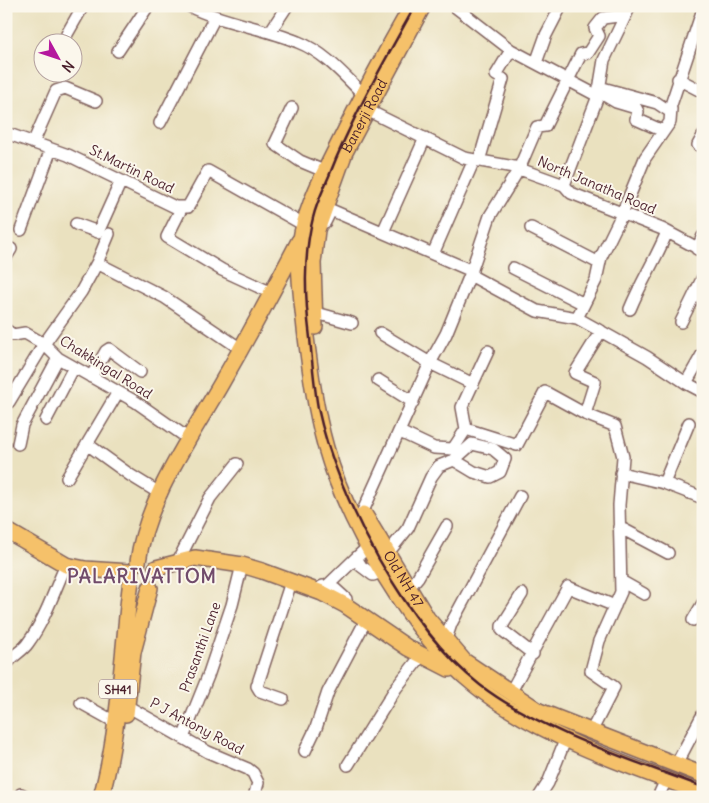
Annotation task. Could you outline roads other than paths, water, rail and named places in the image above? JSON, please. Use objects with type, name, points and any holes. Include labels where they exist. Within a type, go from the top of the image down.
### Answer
[{"type":"main road","name":"Banerji Road","points":[[307,231],[363,94],[412,6]]},
{"type":"main road","name":"Banerji Road","points":[[330,174],[344,152],[423,6]]},
{"type":"main road","name":"Old NH 47","points":[[307,231],[314,246],[313,312],[327,417],[336,450],[363,511],[427,618],[434,652]]},
{"type":"main road","name":"Old NH 47","points":[[307,231],[300,286],[316,409],[327,451],[341,489],[370,546],[401,602],[434,652],[475,685],[510,709],[566,738],[666,780],[703,793]]},
{"type":"main road","points":[[6,530],[66,565],[85,569],[133,572],[152,563],[156,568],[157,581],[150,588],[143,589],[136,586],[133,572],[145,527],[188,439],[307,231]]},
{"type":"main road","name":"Old NH 47","points":[[156,568],[196,558],[242,564],[291,582],[321,589],[366,620],[434,652],[464,661],[539,711],[592,730],[703,775]]},
{"type":"main road","name":"SH41","points":[[100,797],[106,778],[115,722],[133,572]]},
{"type":"main road","name":"SH41","points":[[111,797],[127,706],[133,652],[150,588]]},
{"type":"street","points":[[68,32],[83,6]]},
{"type":"street","points":[[118,50],[148,6]]},
{"type":"street","points":[[189,6],[215,17],[299,42],[323,56],[363,94]]},
{"type":"street","points":[[270,32],[286,6]]},
{"type":"street","points":[[454,6],[511,50],[568,80],[599,92],[616,102],[636,108],[638,112],[636,119],[663,131]]},
{"type":"street","points":[[536,63],[546,34],[561,6]]},
{"type":"street","points":[[669,110],[703,9]]},
{"type":"street","points":[[363,511],[430,363],[446,334],[471,273],[490,216],[519,169],[537,127],[545,126],[581,54],[588,53],[598,36],[595,28],[603,18],[628,10]]},
{"type":"street","points":[[564,185],[599,92],[604,60],[628,10]]},
{"type":"street","points":[[160,123],[215,17]]},
{"type":"street","points":[[433,254],[477,160],[503,79],[496,75],[511,50]]},
{"type":"street","points":[[678,79],[703,92]]},
{"type":"street","points":[[33,142],[56,91],[65,88],[96,102]]},
{"type":"street","points":[[577,318],[596,280],[599,263],[645,158],[670,122],[671,109],[669,110],[657,103],[599,92]]},
{"type":"street","points":[[292,108],[276,144],[300,161],[330,174]]},
{"type":"street","name":"North Janatha Road","points":[[367,110],[464,158],[519,169],[564,185],[571,193],[667,232],[700,250]]},
{"type":"street","name":"St.Martin Road","points":[[6,133],[51,149],[176,207],[188,207],[208,170],[307,231]]},
{"type":"street","points":[[383,232],[425,138]]},
{"type":"street","points":[[21,230],[51,149]]},
{"type":"street","points":[[76,224],[98,232],[121,181]]},
{"type":"street","points":[[182,207],[166,237],[222,270],[272,293]]},
{"type":"street","points":[[314,246],[331,210],[433,254],[471,273],[536,311],[577,318],[686,384],[703,392]]},
{"type":"street","points":[[531,228],[599,263]]},
{"type":"street","points":[[630,309],[643,277],[667,232]]},
{"type":"street","points":[[9,402],[44,344],[81,292],[97,263],[109,234]]},
{"type":"street","points":[[700,250],[703,236]]},
{"type":"street","points":[[97,263],[164,297],[241,348]]},
{"type":"street","points":[[513,268],[584,304]]},
{"type":"street","points":[[681,322],[703,277]]},
{"type":"street","points":[[313,312],[352,323]]},
{"type":"street","name":"Chakkingal Road","points":[[6,330],[12,336],[25,333],[44,344],[58,358],[118,392],[188,439]]},
{"type":"street","points":[[585,414],[594,382],[575,373],[601,331]]},
{"type":"street","points":[[380,333],[430,363],[473,384]]},
{"type":"street","points":[[91,376],[109,349],[140,372]]},
{"type":"street","points":[[400,432],[434,448],[453,449],[466,429],[462,407],[488,352]]},
{"type":"street","points":[[686,384],[703,353]]},
{"type":"street","points":[[18,444],[22,425],[58,358]]},
{"type":"street","points":[[46,420],[74,367]]},
{"type":"street","points":[[378,380],[413,402]]},
{"type":"street","points":[[67,478],[118,392]]},
{"type":"street","points":[[466,429],[517,445],[545,392],[585,414],[615,426],[623,458],[619,527],[621,592],[599,641],[591,671],[614,687],[592,730]]},
{"type":"street","points":[[664,484],[689,423]]},
{"type":"street","points":[[87,444],[130,475],[161,494]]},
{"type":"street","points":[[387,554],[408,528],[431,476],[439,466],[454,460]]},
{"type":"street","points":[[177,563],[210,498],[237,464]]},
{"type":"street","points":[[621,473],[664,484],[703,498]]},
{"type":"street","points":[[348,765],[396,688],[434,652],[520,496]]},
{"type":"street","points":[[408,589],[418,577],[448,526]]},
{"type":"street","points":[[619,527],[668,554]]},
{"type":"street","points":[[321,589],[370,546]]},
{"type":"street","points":[[356,558],[357,562],[373,575],[384,571]]},
{"type":"street","name":"Prasanthi Lane","points":[[182,738],[208,676],[232,605],[242,564]]},
{"type":"street","points":[[6,665],[12,656],[27,646],[41,624],[66,565]]},
{"type":"street","points":[[621,581],[644,594]]},
{"type":"street","points":[[283,699],[260,691],[257,686],[291,582]]},
{"type":"street","points":[[510,693],[568,587],[615,606]]},
{"type":"street","points":[[522,594],[502,626],[502,630],[533,654]]},
{"type":"street","points":[[693,620],[703,602]]},
{"type":"street","points":[[305,751],[316,728],[328,692],[366,620]]},
{"type":"street","points":[[81,703],[115,722]]},
{"type":"street","name":"P J Antony Road","points":[[127,706],[182,738],[253,773],[258,783],[254,797]]},
{"type":"street","points":[[676,765],[703,714]]},
{"type":"street","points":[[539,797],[548,783],[566,738]]},
{"type":"street","points":[[658,797],[666,780]]},
{"type":"railway","points":[[415,6],[348,132],[318,202],[310,233],[306,263],[306,293],[314,382],[318,408],[327,443],[341,481],[358,520],[402,596],[427,630],[453,660],[480,685],[503,701],[558,730],[617,755],[703,787]]},
{"type":"district","name":"PALARIVATTOM","points":[[142,576]]}]
